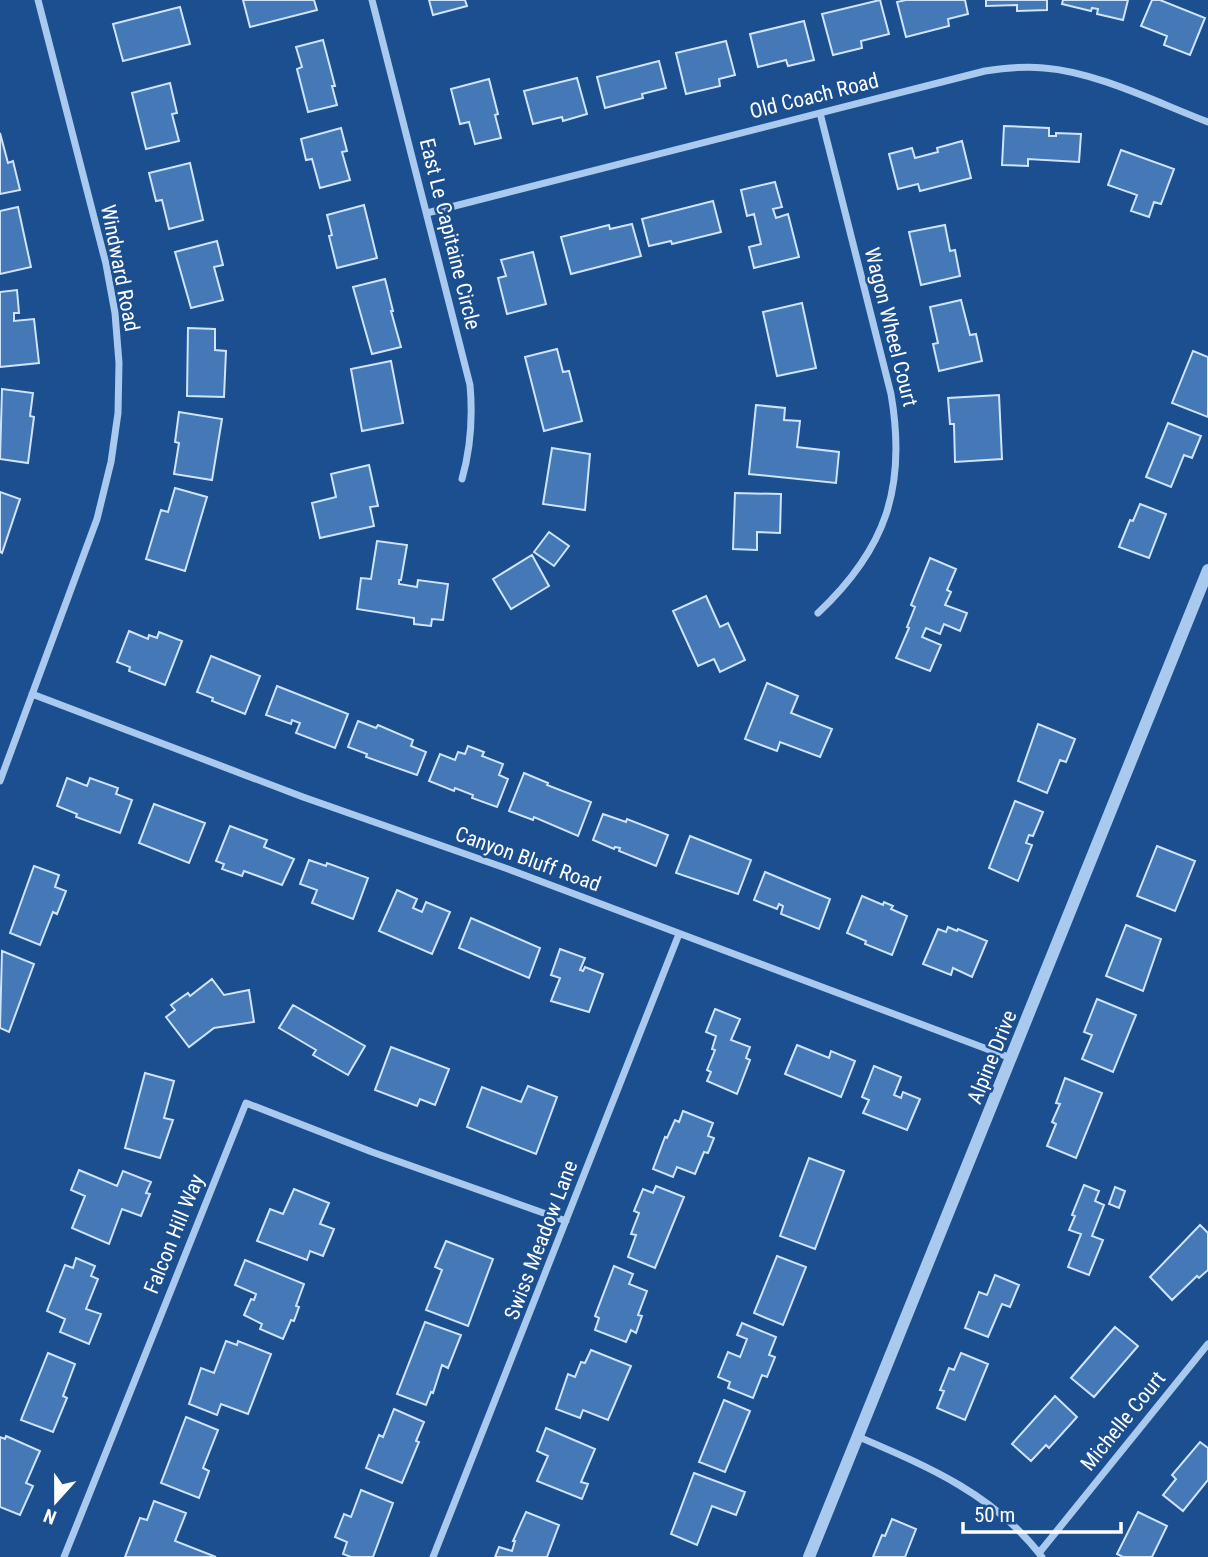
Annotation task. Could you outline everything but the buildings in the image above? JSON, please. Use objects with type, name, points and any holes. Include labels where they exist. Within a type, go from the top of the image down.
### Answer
[{"type":"street","name":"Windward Road","points":[[0,781],[97,519],[111,462],[118,413],[119,363],[115,313],[106,264],[38,0]]},
{"type":"street","name":"East Le Capitaine Circle","points":[[372,0],[470,385],[473,419],[462,479]]},
{"type":"street","name":"Old Coach Road","points":[[427,214],[985,71],[1036,67],[1084,75],[1208,122]]},
{"type":"street","name":"Wagon Wheel Court","points":[[818,613],[841,592],[858,571],[874,544],[891,499],[897,459],[897,424],[891,394],[820,113]]},
{"type":"street","name":"Alpine Drive","points":[[809,1557],[1208,570]]},
{"type":"street","name":"Canyon Bluff Road","points":[[32,694],[303,797],[508,869],[1012,1058]]},
{"type":"street","name":"Swiss Meadow Lane","points":[[433,1557],[679,934]]},
{"type":"street","name":"Falcon Hill Way","points":[[64,1557],[246,1103],[566,1221]]},
{"type":"street","name":"Michelle Court","points":[[1041,1555],[1208,1343]]},
{"type":"street","points":[[859,1437],[932,1468],[968,1489],[1006,1519],[1041,1555]]}]
